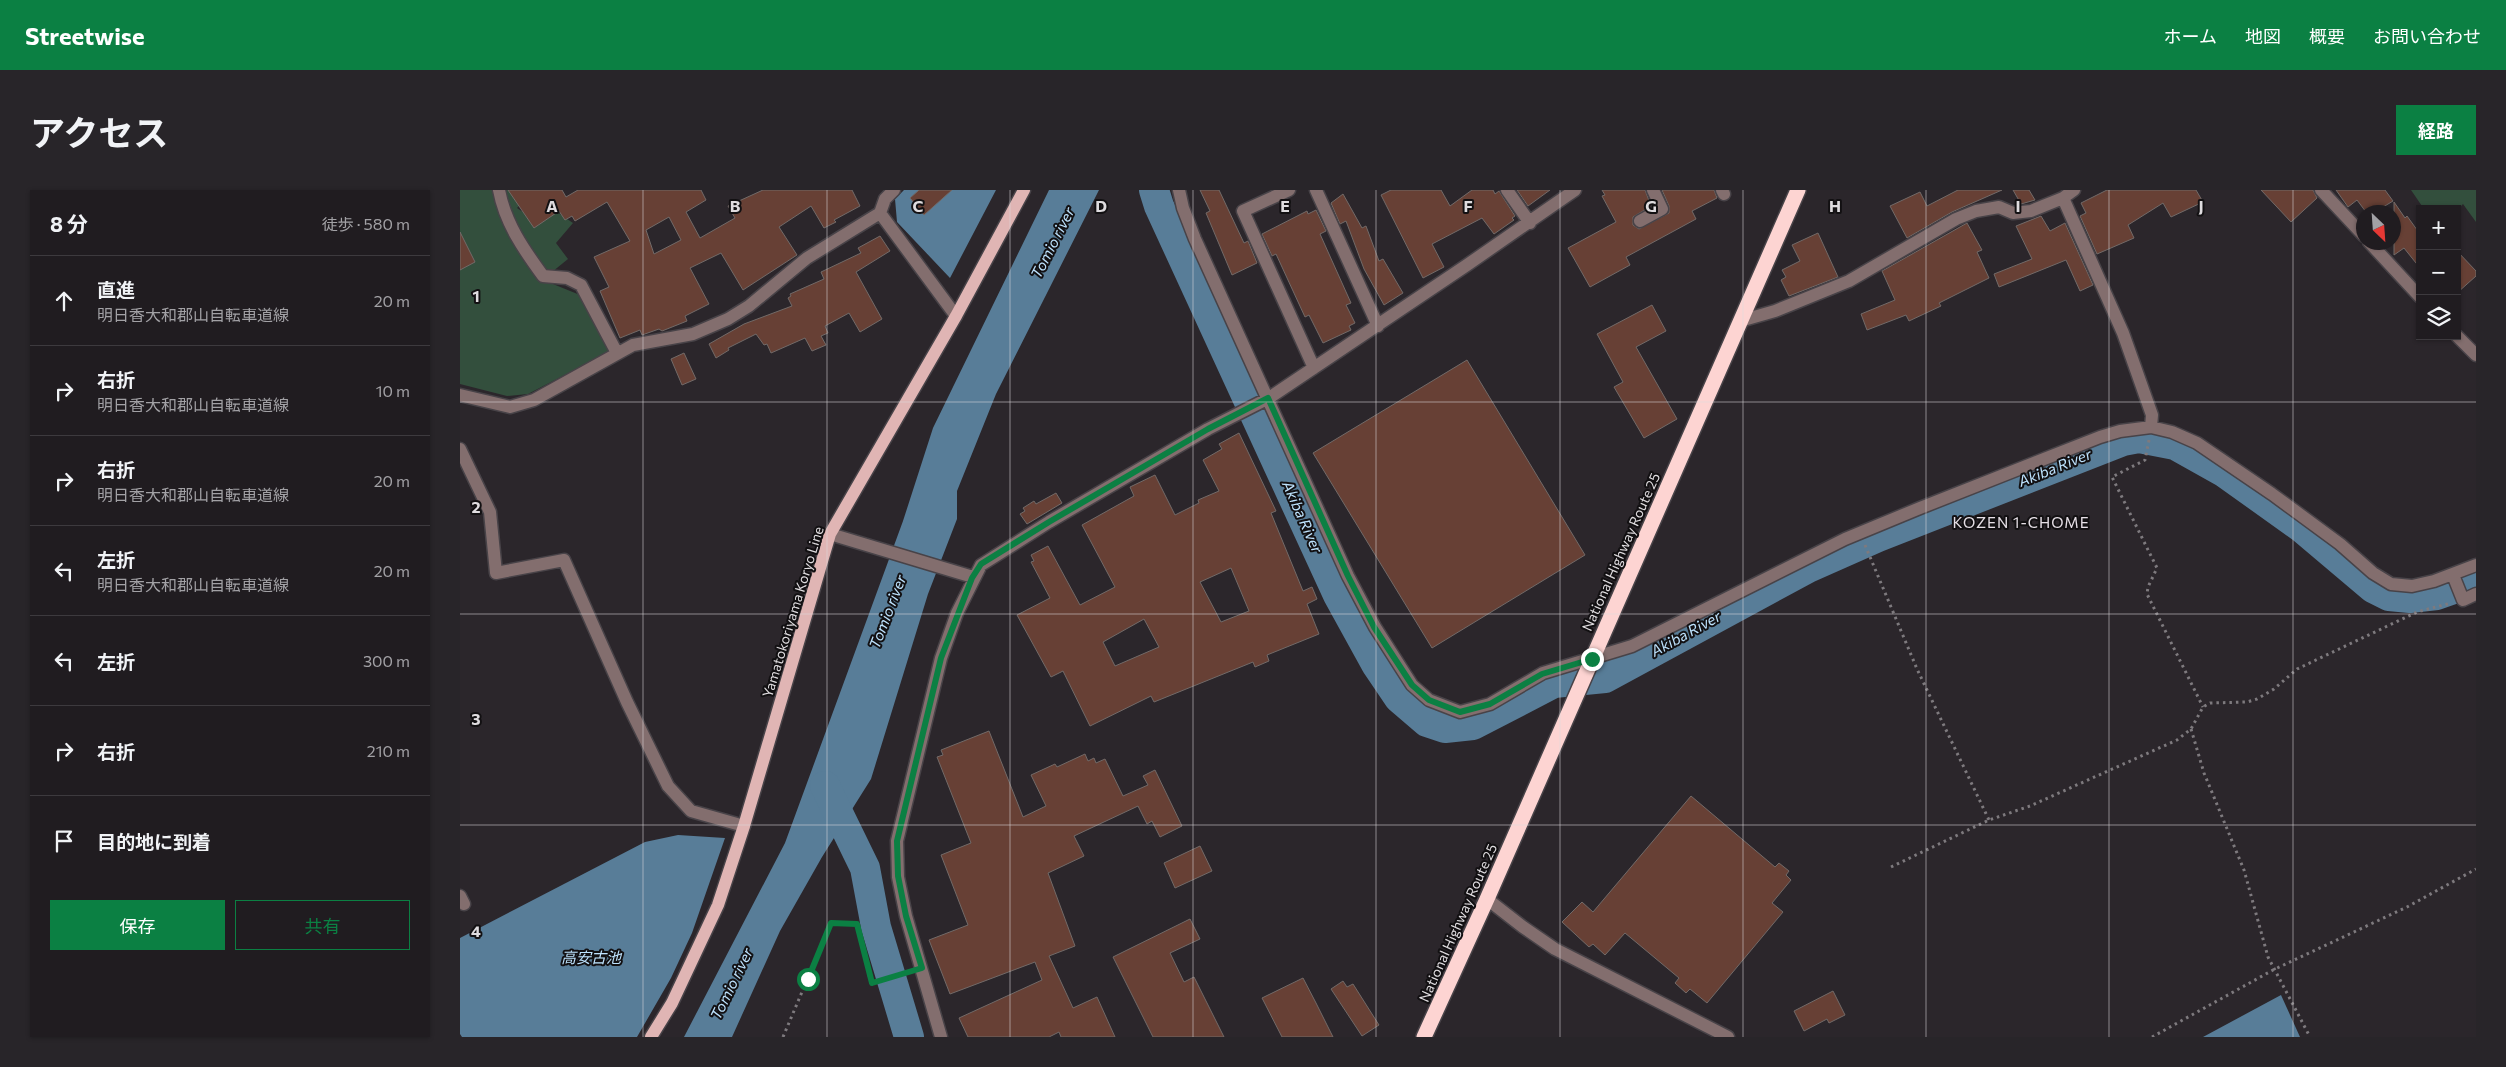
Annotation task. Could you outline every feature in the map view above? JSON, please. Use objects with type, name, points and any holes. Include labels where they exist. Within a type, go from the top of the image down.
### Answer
[{"type":"highway","name":"National Highway Route 25","points":[[1424,1037],[1487,899],[1798,190]]},
{"type":"main road","name":"Yamatokoriyama Koryo Line","points":[[651,1037],[672,1004],[718,905],[744,826],[830,534],[956,316],[1024,190]]},
{"type":"street","points":[[499,190],[502,205],[520,245],[543,276],[567,278],[582,285],[617,353]]},
{"type":"street","points":[[460,395],[510,408],[534,400],[632,345],[693,334],[728,319],[750,306],[807,258],[880,213],[885,199],[894,190]]},
{"type":"street","points":[[1180,190],[1188,224],[1348,576],[1374,627],[1412,685],[1429,700],[1460,712],[1490,704],[1542,674],[1589,665],[1632,646],[1845,539],[2100,437],[2120,431],[2151,428],[2172,432],[2197,443],[2272,494],[2340,544],[2374,574],[2391,584],[2412,586],[2434,582],[2476,565]]},
{"type":"street","points":[[1289,190],[1243,211],[1314,368]]},
{"type":"street","points":[[1316,190],[1378,326]]},
{"type":"street","points":[[1507,190],[1530,223]]},
{"type":"street","points":[[941,1037],[904,908],[898,876],[897,841],[941,658],[972,578],[981,564],[1236,414],[1268,398],[1378,326],[1530,223],[1575,190]]},
{"type":"street","points":[[1640,221],[1662,209],[1652,190]]},
{"type":"street","points":[[2321,190],[2356,227]]},
{"type":"street","points":[[1740,320],[1776,311],[1849,281],[1933,231],[1976,211],[1999,207],[2013,213],[2031,211],[2068,194],[2123,333],[2152,415],[2151,428]]},
{"type":"street","points":[[880,213],[956,316]]},
{"type":"street","points":[[2376,250],[2418,295]]},
{"type":"street","points":[[2461,340],[2476,355]]},
{"type":"street","points":[[460,449],[490,512],[496,573],[564,560],[627,702],[668,786],[691,812],[744,826]]},
{"type":"street","points":[[830,534],[972,578]]},
{"type":"street","points":[[2453,574],[2463,600],[2476,594]]},
{"type":"street","points":[[1487,899],[1523,927],[1555,948],[1728,1037]]},
{"type":"path","points":[[2146,454],[2145,460],[2112,477],[2158,568],[2148,587],[2148,594],[2203,707]]},
{"type":"path","points":[[1870,556],[1916,669],[1989,820]]},
{"type":"path","points":[[1891,867],[1989,820],[2030,806],[2177,740],[2191,729],[2203,707],[2218,702],[2236,703],[2257,699],[2274,689],[2297,669],[2417,612],[2463,600]]},
{"type":"path","points":[[2191,729],[2204,773],[2244,870],[2262,938],[2274,970],[2310,1037]]},
{"type":"path","points":[[2152,1037],[2274,970],[2407,907],[2476,869]]},
{"type":"path","points":[[783,1037],[831,923],[857,924],[872,983],[922,968]]},
{"type":"green space","points":[[460,190],[529,190],[530,194],[517,208],[539,223],[557,212],[573,223],[556,243],[568,259],[552,272],[548,282],[580,295],[601,324],[609,352],[528,394],[507,396],[460,384]]},
{"type":"green space","points":[[2411,190],[2476,190],[2476,222],[2463,204],[2461,206],[2421,205]]},
{"type":"water","points":[[904,190],[996,190],[950,278],[897,222],[895,199]]},
{"type":"water","name":"Tomio river","points":[[1049,190],[1099,190],[996,394],[957,491],[957,519],[928,594],[871,779],[822,857],[780,931],[732,1037],[684,1037],[785,843],[903,521],[933,428]]},
{"type":"water","name":"高安古池","points":[[678,835],[725,838],[692,933],[671,978],[637,1037],[462,1037],[460,1034],[460,938],[645,842]]},
{"type":"water","points":[[2281,995],[2300,1037],[2203,1037]]},
{"type":"building","points":[[508,190],[562,190],[566,197],[578,190],[701,190],[706,200],[686,212],[700,238],[735,218],[728,206],[763,190],[852,190],[860,206],[834,220],[836,222],[824,228],[811,206],[779,227],[797,255],[743,290],[721,253],[690,268],[709,304],[685,316],[687,321],[662,331],[659,329],[642,335],[640,330],[620,338],[600,291],[609,287],[594,257],[630,241],[607,202],[575,221],[572,216],[565,220],[559,211],[534,228]],"holes":[[[669,217],[681,240],[654,254],[646,230]]]},
{"type":"building","points":[[919,190],[952,190],[924,215],[910,198]]},
{"type":"building","points":[[1200,190],[1219,190],[1244,243],[1248,241],[1257,263],[1232,275],[1206,213],[1210,211]]},
{"type":"building","points":[[1391,190],[1441,190],[1450,206],[1472,190],[1493,190],[1495,194],[1499,191],[1515,216],[1512,218],[1514,220],[1494,234],[1482,218],[1432,244],[1444,267],[1423,278],[1381,195]]},
{"type":"building","points":[[1517,190],[1550,190],[1528,206]]},
{"type":"building","points":[[1602,190],[1645,190],[1651,206],[1633,217],[1633,225],[1639,229],[1669,213],[1669,206],[1662,190],[1714,190],[1717,198],[1692,211],[1696,219],[1626,257],[1630,265],[1590,287],[1568,248],[1616,222],[1602,196],[1605,195]]},
{"type":"building","points":[[1958,190],[2002,190],[1952,212],[1907,238],[1890,206],[1920,192],[1927,206]]},
{"type":"building","points":[[2013,190],[2029,190],[2035,200],[2021,204]]},
{"type":"building","points":[[2107,190],[2196,190],[2203,202],[2171,217],[2163,203],[2128,225],[2134,238],[2097,254],[2080,216],[2086,213],[2081,203]]},
{"type":"building","points":[[2261,190],[2313,190],[2317,198],[2291,222]]},
{"type":"building","points":[[2336,190],[2385,190],[2393,201],[2386,205],[2361,205],[2357,200],[2348,207]]},
{"type":"building","points":[[1343,194],[1362,228],[1366,226],[1379,261],[1383,259],[1403,293],[1384,305],[1364,269],[1346,221],[1340,224],[1331,203]]},
{"type":"building","points":[[1316,210],[1326,231],[1320,234],[1351,303],[1346,305],[1355,323],[1349,326],[1351,330],[1323,343],[1309,315],[1305,317],[1276,254],[1272,256],[1262,234],[1307,211],[1308,214]]},
{"type":"building","points":[[2401,212],[2405,218],[2407,216],[2416,228],[2416,263],[2404,248],[2394,255],[2394,250],[2401,250]]},
{"type":"building","points":[[2041,216],[2050,231],[2065,223],[2093,285],[2080,291],[2066,260],[1999,287],[1994,274],[2032,259],[2016,226]]},
{"type":"building","points":[[1967,223],[1982,250],[1977,252],[1989,278],[1939,303],[1941,306],[1909,321],[1906,315],[1867,330],[1861,314],[1895,300],[1882,271]]},
{"type":"building","points":[[460,232],[475,262],[460,270]]},
{"type":"building","points":[[1818,233],[1838,277],[1789,296],[1781,280],[1786,277],[1782,270],[1800,261],[1792,245]]},
{"type":"building","points":[[880,236],[890,251],[856,272],[882,319],[860,332],[849,313],[825,326],[828,333],[821,336],[826,345],[812,351],[805,338],[771,353],[767,344],[764,345],[756,334],[728,348],[729,350],[716,358],[709,344],[744,324],[792,306],[788,298],[791,296],[790,294],[824,279],[821,272],[861,253],[858,248]]},
{"type":"building","points":[[2461,255],[2476,271],[2476,276],[2461,289]]},
{"type":"building","points":[[1652,305],[1666,331],[1636,347],[1677,419],[1644,438],[1614,387],[1623,382],[1597,334]]},
{"type":"building","points":[[684,353],[696,379],[682,385],[671,359]]},
{"type":"building","points":[[1467,360],[1585,555],[1432,648],[1313,453]]},
{"type":"building","points":[[1239,433],[1276,511],[1271,513],[1303,591],[1312,587],[1317,599],[1307,604],[1319,634],[1267,655],[1269,661],[1255,667],[1253,662],[1154,702],[1151,696],[1090,726],[1063,671],[1051,677],[1017,615],[1050,598],[1031,562],[1034,561],[1031,555],[1048,546],[1080,605],[1115,587],[1082,525],[1134,496],[1130,487],[1155,475],[1175,515],[1199,503],[1198,500],[1219,491],[1203,460],[1222,449],[1219,444]],"holes":[[[1231,568],[1249,611],[1221,622],[1200,582]],[[1144,619],[1159,647],[1115,666],[1103,642]]]},
{"type":"building","points":[[1056,493],[1062,503],[1027,524],[1020,514],[1025,511],[1023,508],[1034,501],[1036,504]]},
{"type":"building","points":[[989,731],[1023,817],[1046,806],[1031,775],[1055,764],[1057,767],[1085,754],[1088,761],[1094,758],[1096,763],[1105,759],[1123,796],[1148,785],[1143,776],[1155,770],[1182,826],[1160,837],[1152,821],[1147,824],[1138,806],[1074,836],[1084,856],[1048,873],[1075,946],[1049,956],[1073,1008],[1097,997],[1115,1037],[1061,1037],[1059,1032],[1049,1037],[968,1037],[959,1018],[1042,980],[1035,962],[950,994],[929,940],[968,925],[941,855],[971,843],[937,757],[943,755],[941,750]]},
{"type":"building","points":[[1691,796],[1775,867],[1779,863],[1789,871],[1786,875],[1791,880],[1772,903],[1783,912],[1707,1003],[1690,989],[1686,993],[1675,983],[1679,978],[1625,933],[1605,955],[1593,944],[1589,947],[1562,922],[1582,902],[1593,912]]},
{"type":"building","points":[[1200,846],[1212,871],[1175,888],[1164,863]]},
{"type":"building","points":[[1190,919],[1200,939],[1170,953],[1184,982],[1194,977],[1224,1037],[1153,1037],[1113,957]]},
{"type":"building","points":[[1303,978],[1333,1037],[1282,1037],[1262,998]]},
{"type":"building","points":[[1343,981],[1347,987],[1353,984],[1379,1025],[1362,1036],[1331,989]]},
{"type":"building","points":[[1833,991],[1845,1015],[1829,1023],[1827,1019],[1804,1031],[1794,1011]]},
{"type":"waterway","name":"Akiba River","points":[[1154,190],[1159,206],[1338,595],[1376,664],[1399,698],[1427,722],[1445,728],[1473,725],[1554,683],[1605,678],[1808,568],[1878,537],[2123,441],[2139,438],[2175,445],[2225,473],[2302,528],[2373,588],[2389,596],[2410,598],[2437,595],[2476,581]]},
{"type":"waterway","points":[[825,786],[865,868],[876,927],[909,1037]]},
{"type":"district","name":"KOZEN 1-CHOME","points":[[2021,523]]},
{"type":"route","points":[[808,979],[831,923],[857,924],[872,983],[922,968],[906,916],[898,876],[897,841],[941,658],[957,613],[972,578],[981,564],[1208,429],[1268,398],[1348,576],[1374,627],[1412,685],[1429,700],[1460,712],[1490,704],[1521,684],[1542,674],[1570,664],[1592,659]]}]
